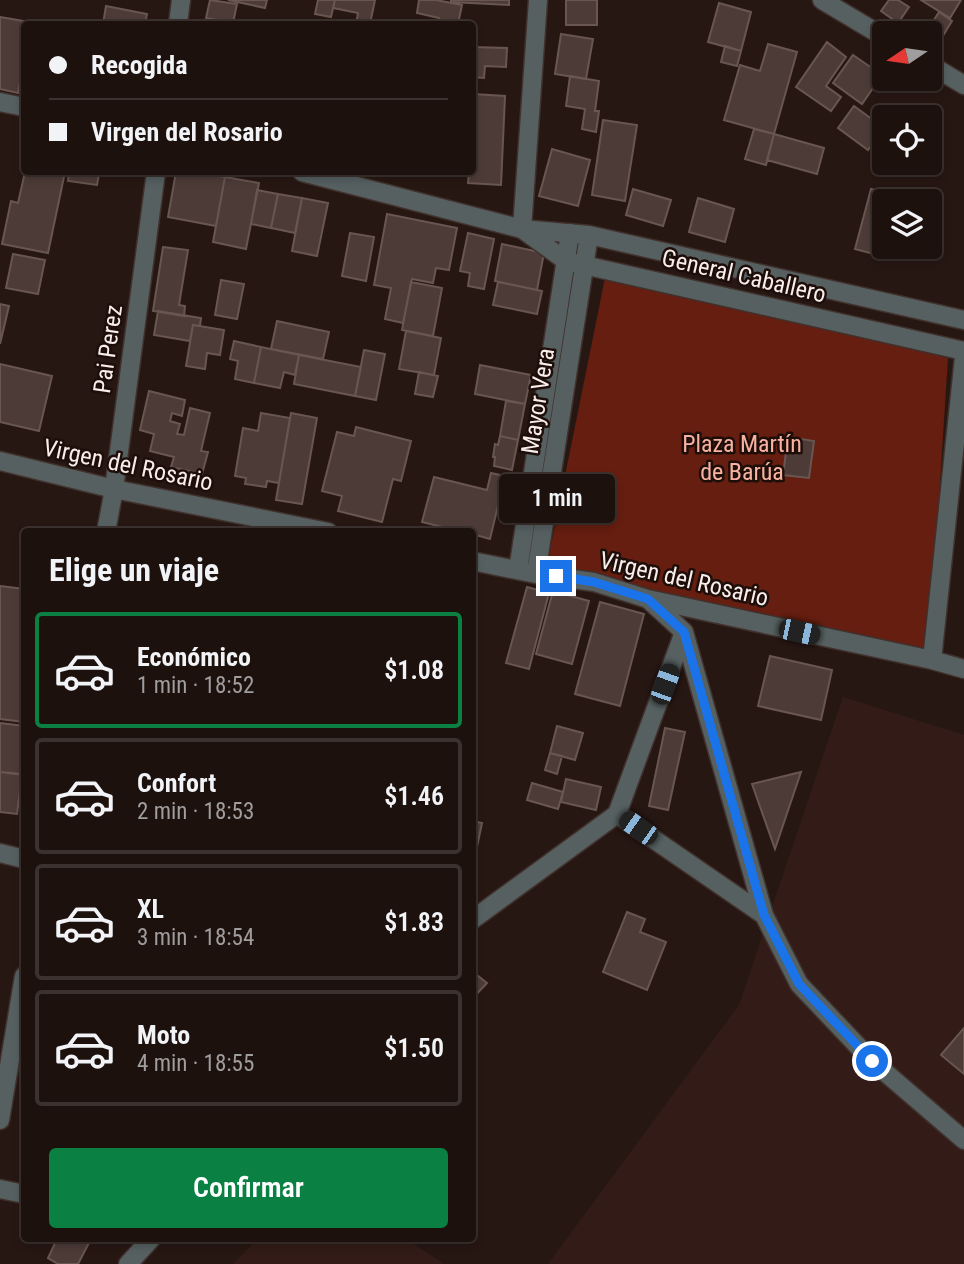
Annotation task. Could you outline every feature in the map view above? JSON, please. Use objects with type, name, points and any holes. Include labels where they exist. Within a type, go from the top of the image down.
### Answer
[{"type":"street","points":[[178,21],[181,0]]},
{"type":"street","points":[[523,229],[538,0]]},
{"type":"street","points":[[822,0],[872,30]]},
{"type":"street","points":[[942,72],[964,85]]},
{"type":"street","points":[[0,102],[21,106]]},
{"type":"street","name":"Pai Perez","points":[[107,528],[156,175]]},
{"type":"street","name":"General Caballero","points":[[314,175],[523,229],[589,235],[964,320]]},
{"type":"street","name":"General Caballero","points":[[523,229],[566,261],[584,266],[964,351]]},
{"type":"street","name":"Mayor Vera","points":[[518,570],[570,233]]},
{"type":"street","name":"Mayor Vera","points":[[536,573],[589,235]]},
{"type":"street","points":[[932,660],[964,356]]},
{"type":"street","name":"Virgen del Rosario","points":[[0,461],[114,489],[308,528]]},
{"type":"street","name":"Virgen del Rosario","points":[[476,562],[594,582],[648,599],[964,669]]},
{"type":"street","points":[[648,599],[684,632],[764,915],[799,984],[872,1061],[964,1140]]},
{"type":"street","points":[[476,917],[617,814],[684,632]]},
{"type":"street","points":[[617,814],[764,915]]},
{"type":"street","points":[[0,853],[21,858]]},
{"type":"street","points":[[0,1120],[21,994]]},
{"type":"street","points":[[0,1189],[21,1193]]},
{"type":"street","points":[[128,1264],[148,1242]]},
{"type":"shaded area","points":[[843,697],[964,735],[964,1264],[548,1264],[739,1005]]},
{"type":"shaded area","points":[[255,1242],[411,1242],[444,1264],[233,1264]]},
{"type":"green space","name":"Plaza Martín de Barúa","points":[[605,278],[777,312],[948,358],[929,655],[547,565]]},
{"type":"building","points":[[210,0],[237,4],[233,21],[206,18]]},
{"type":"building","points":[[228,0],[267,0],[265,8]]},
{"type":"building","points":[[318,0],[335,0],[331,17],[315,14]]},
{"type":"building","points":[[335,0],[375,0],[371,21],[357,21],[358,13],[333,8]]},
{"type":"building","points":[[419,0],[462,5],[459,21],[438,21],[439,18],[417,13]]},
{"type":"building","points":[[509,0],[509,5],[451,2]]},
{"type":"building","points":[[566,0],[597,0],[597,25],[566,25]]},
{"type":"building","points":[[889,0],[898,0],[909,7],[899,21],[881,11]]},
{"type":"building","points":[[921,0],[961,0],[950,18]]},
{"type":"building","points":[[719,3],[751,12],[741,51],[708,42]]},
{"type":"building","points":[[106,6],[147,14],[146,21],[104,21]]},
{"type":"building","points":[[939,12],[952,21],[942,37],[942,21],[933,21]]},
{"type":"building","points":[[0,17],[24,21],[21,21],[21,76],[18,93],[0,89]]},
{"type":"building","points":[[561,34],[593,39],[586,79],[555,74]]},
{"type":"building","points":[[827,42],[846,57],[826,86],[841,97],[831,111],[796,87]]},
{"type":"building","points":[[768,44],[797,52],[774,134],[724,120],[740,65],[760,71]]},
{"type":"building","points":[[725,46],[741,51],[737,66],[721,62]]},
{"type":"building","points":[[476,47],[507,48],[506,67],[485,66],[484,78],[476,77]]},
{"type":"building","points":[[853,55],[872,68],[872,90],[862,104],[833,83]]},
{"type":"building","points":[[570,76],[599,81],[595,111],[599,111],[596,132],[582,129],[585,109],[566,106]]},
{"type":"building","points":[[476,94],[505,96],[501,185],[468,183],[469,175],[476,175]]},
{"type":"building","points":[[854,106],[872,119],[872,144],[868,150],[838,128]]},
{"type":"building","points":[[603,120],[637,125],[625,201],[592,195]]},
{"type":"building","points":[[754,129],[774,134],[766,165],[745,159]]},
{"type":"building","points":[[774,134],[824,148],[817,174],[767,160]]},
{"type":"building","points":[[552,149],[590,160],[578,206],[539,196]]},
{"type":"building","points":[[24,175],[64,175],[48,253],[2,244],[11,201],[18,203]]},
{"type":"building","points":[[69,175],[99,175],[97,185],[68,181]]},
{"type":"building","points":[[175,175],[225,177],[216,226],[168,217]]},
{"type":"building","points":[[225,177],[259,183],[246,249],[213,242]]},
{"type":"building","points":[[633,189],[671,200],[663,226],[626,215]]},
{"type":"building","points":[[871,189],[872,189],[872,254],[855,249]]},
{"type":"building","points":[[257,190],[278,194],[271,228],[251,224]]},
{"type":"building","points":[[278,194],[302,198],[295,233],[271,228]]},
{"type":"building","points":[[302,198],[328,203],[317,256],[292,251]]},
{"type":"building","points":[[698,198],[734,209],[725,242],[689,232]]},
{"type":"building","points":[[387,214],[457,228],[449,270],[436,268],[433,283],[412,279],[403,323],[385,319],[391,288],[374,285]]},
{"type":"building","points":[[350,233],[374,237],[366,281],[342,276]]},
{"type":"building","points":[[468,233],[494,239],[484,289],[468,286],[470,273],[460,271]]},
{"type":"building","points":[[502,244],[544,253],[537,290],[495,281]]},
{"type":"building","points":[[163,247],[188,250],[179,305],[185,306],[184,316],[153,311]]},
{"type":"building","points":[[13,254],[45,260],[38,294],[6,288]]},
{"type":"building","points":[[221,280],[244,284],[237,319],[215,315]]},
{"type":"building","points":[[411,282],[442,288],[433,336],[402,330]]},
{"type":"building","points":[[498,282],[542,291],[537,314],[493,305]]},
{"type":"building","points":[[0,304],[9,306],[0,344]]},
{"type":"building","points":[[158,311],[201,318],[200,326],[193,325],[190,341],[154,335]]},
{"type":"building","points":[[277,321],[329,332],[323,359],[271,349]]},
{"type":"building","points":[[193,325],[224,330],[220,355],[207,353],[205,369],[186,366]]},
{"type":"building","points":[[406,331],[441,338],[434,375],[399,369]]},
{"type":"building","points":[[234,341],[261,347],[254,383],[235,379],[238,361],[230,359]]},
{"type":"building","points":[[261,347],[299,355],[295,375],[284,372],[280,388],[254,383]]},
{"type":"building","points":[[364,350],[385,354],[376,400],[355,396]]},
{"type":"building","points":[[299,355],[361,367],[355,396],[294,384]]},
{"type":"building","points":[[0,364],[52,376],[39,431],[0,422]]},
{"type":"building","points":[[480,365],[531,375],[525,404],[475,394]]},
{"type":"building","points":[[419,372],[438,376],[433,397],[415,394]]},
{"type":"building","points":[[149,391],[185,400],[182,416],[172,413],[170,421],[180,424],[177,434],[184,435],[190,408],[210,413],[201,451],[208,452],[202,474],[171,467],[174,457],[150,451],[154,434],[140,430]]},
{"type":"building","points":[[506,401],[525,404],[518,440],[500,436]]},
{"type":"building","points":[[261,413],[290,418],[279,483],[267,481],[266,487],[245,484],[246,478],[235,476],[243,428],[258,431]]},
{"type":"building","points":[[291,413],[317,418],[302,504],[276,500]]},
{"type":"building","points":[[356,427],[411,441],[401,481],[393,479],[382,522],[338,511],[342,496],[322,491],[337,432],[354,436]]},
{"type":"building","points":[[500,436],[518,440],[512,470],[494,466],[495,444],[498,445]]},
{"type":"building","points":[[788,437],[814,441],[809,478],[783,475]]},
{"type":"building","points":[[491,473],[505,476],[490,539],[476,535],[476,528],[447,528],[422,522],[434,477],[487,490]]},
{"type":"building","points":[[0,586],[21,589],[21,722],[0,719]]},
{"type":"building","points":[[527,587],[549,593],[529,669],[506,663]]},
{"type":"building","points":[[553,591],[589,601],[572,664],[536,654]]},
{"type":"building","points":[[600,602],[644,614],[620,706],[575,694]]},
{"type":"building","points":[[770,656],[832,670],[821,720],[758,706]]},
{"type":"building","points":[[0,723],[21,726],[21,775],[0,772]]},
{"type":"building","points":[[557,726],[583,733],[575,760],[550,753]]},
{"type":"building","points":[[665,728],[685,732],[668,810],[649,806]]},
{"type":"building","points":[[550,753],[562,756],[557,774],[545,770]]},
{"type":"building","points":[[0,772],[21,774],[17,814],[0,812]]},
{"type":"building","points":[[801,772],[775,849],[752,784]]},
{"type":"building","points":[[566,779],[601,787],[596,810],[561,802]]},
{"type":"building","points":[[532,783],[563,792],[558,809],[527,800]]},
{"type":"building","points":[[476,822],[482,823],[476,852]]},
{"type":"building","points":[[627,912],[645,919],[640,932],[666,942],[647,990],[603,972]]},
{"type":"building","points":[[476,974],[487,983],[476,995]]},
{"type":"building","points":[[964,1028],[964,1074],[941,1055]]},
{"type":"building","points":[[56,1242],[89,1242],[78,1264],[58,1264],[48,1258]]},
{"type":"route","points":[[556,576],[594,582],[648,599],[684,632],[764,915],[799,984],[872,1061]]}]
